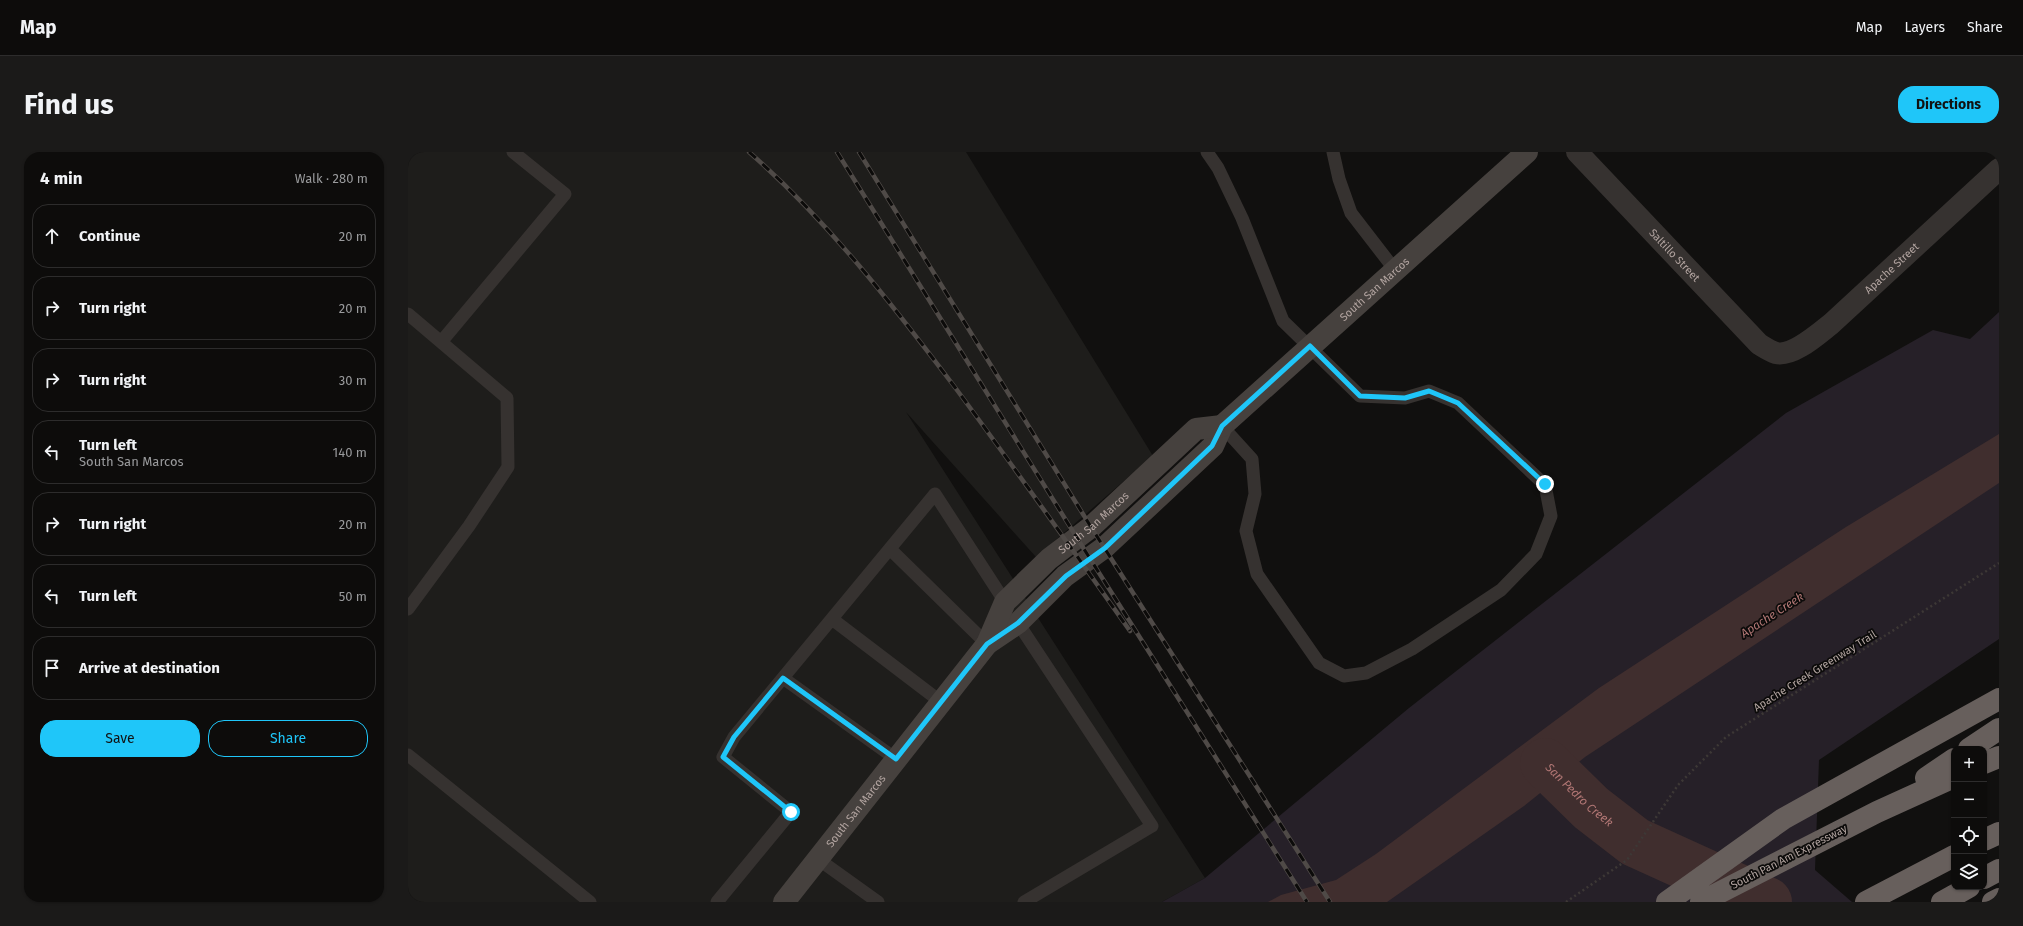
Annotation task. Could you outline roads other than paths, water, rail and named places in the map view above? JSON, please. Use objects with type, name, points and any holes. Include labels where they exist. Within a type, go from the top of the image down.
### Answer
[{"type":"highway","points":[[1668,902],[1783,819],[1999,699]]},
{"type":"highway","points":[[1974,746],[1999,729]]},
{"type":"highway","points":[[1987,762],[1999,757]]},
{"type":"highway","name":"South Pan Am Expressway","points":[[1877,812],[1951,761]]},
{"type":"highway","name":"South Pan Am Expressway","points":[[1701,902],[1877,812],[1951,778]]},
{"type":"highway","points":[[1987,838],[1999,832]]},
{"type":"highway","points":[[1866,902],[1951,858]]},
{"type":"highway","points":[[1987,876],[1999,870]]},
{"type":"highway","points":[[1942,902],[1964,890]]},
{"type":"highway","points":[[1993,902],[1999,899]]},
{"type":"street","name":"South San Marcos","points":[[987,644],[1018,623],[1066,576],[1105,548],[1212,446],[1222,426],[1527,152]]},
{"type":"street","name":"Saltillo Street","points":[[1578,152],[1758,344],[1776,353]]},
{"type":"street","name":"Apache Street","points":[[1776,353],[1788,351],[1804,345],[1831,324],[1999,169]]},
{"type":"street","name":"South San Marcos","points":[[784,902],[987,644],[1005,602],[1049,560],[1091,527],[1196,429],[1222,426]]},
{"type":"lane","points":[[441,342],[565,194],[513,152]]},
{"type":"lane","points":[[1207,152],[1218,168],[1242,218],[1283,321],[1360,396],[1405,398],[1429,391],[1458,403],[1545,484],[1551,516],[1536,554],[1501,590],[1412,649],[1366,673],[1344,676],[1319,663],[1257,574],[1246,531],[1255,494],[1252,458],[1222,426]]},
{"type":"lane","points":[[1332,152],[1339,179],[1351,214],[1395,270]]},
{"type":"lane","points":[[408,314],[507,398],[508,467],[469,526],[408,609]]},
{"type":"lane","points":[[717,902],[791,812],[723,757],[734,737],[935,494],[1005,602]]},
{"type":"lane","points":[[890,549],[987,644]]},
{"type":"lane","points":[[832,619],[942,702]]},
{"type":"lane","points":[[1018,623],[1152,826],[1024,902]]},
{"type":"lane","points":[[783,678],[896,759]]},
{"type":"lane","points":[[408,755],[590,902]]},
{"type":"lane","points":[[818,860],[878,902]]},
{"type":"water","name":"Apache Creek","points":[[1999,434],[1999,483],[1585,757],[1524,806],[1387,902],[1268,902],[1281,895],[1336,880],[1376,854],[1599,688],[1846,527]]},
{"type":"waterway","name":"San Pedro Creek","points":[[1545,763],[1591,808],[1635,842],[1767,902]]},
{"type":"railway","points":[[749,152],[778,178],[832,234],[906,324],[999,447],[1130,631]]},
{"type":"railway","points":[[837,152],[1077,538],[1307,902]]},
{"type":"railway","points":[[859,152],[1091,527],[1330,902]]}]
